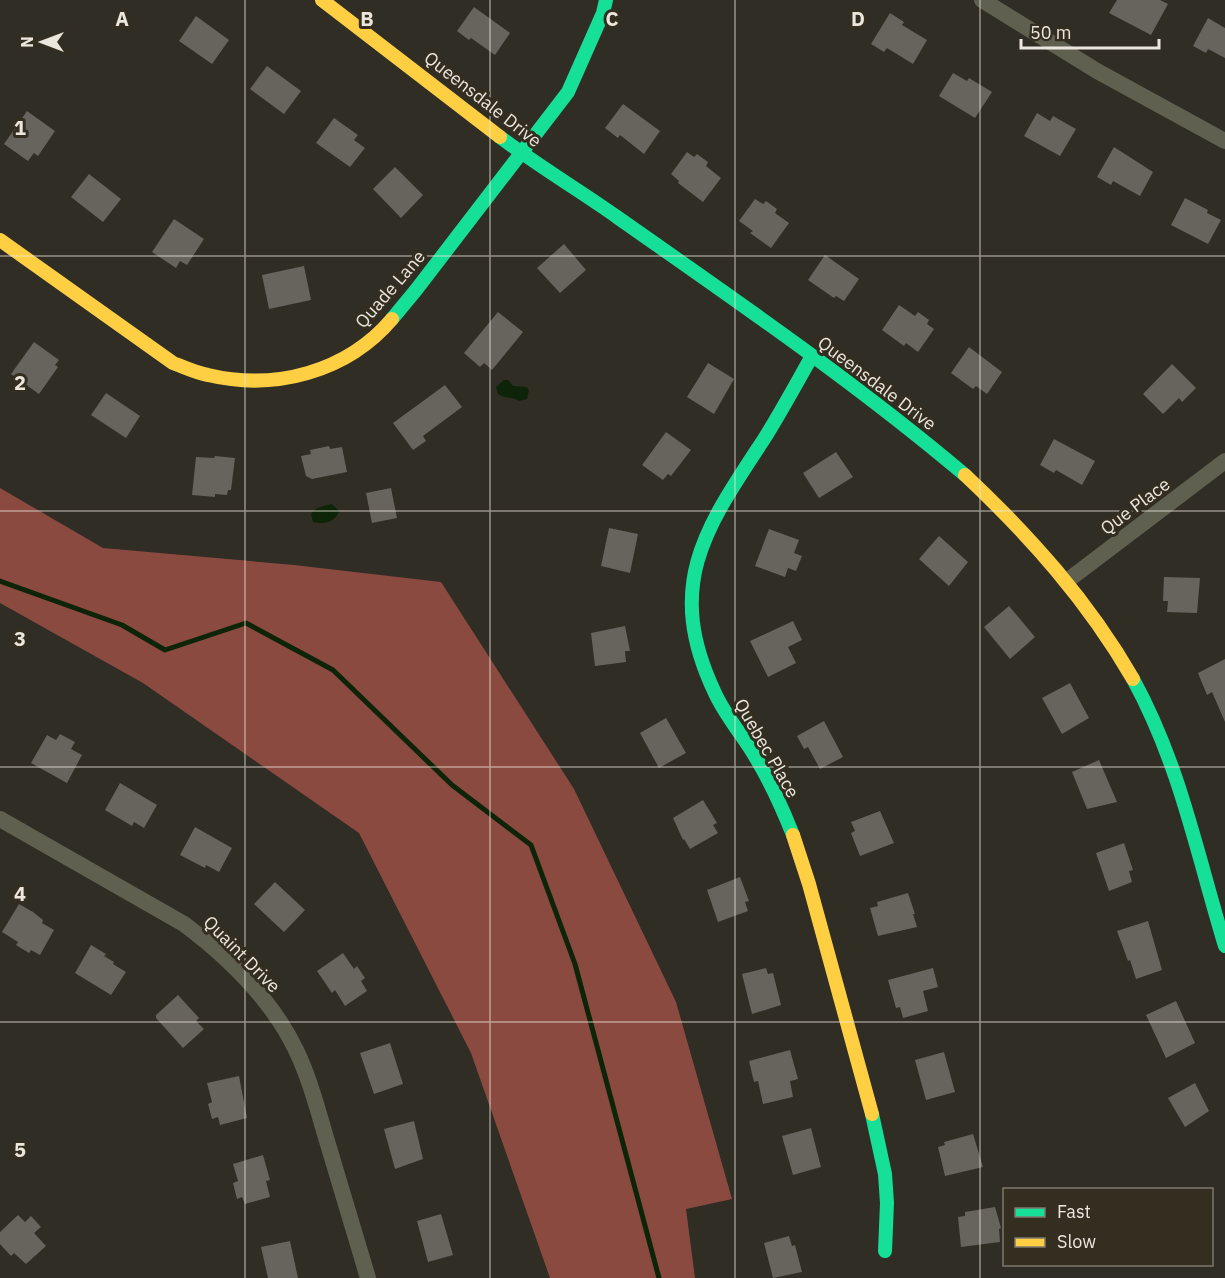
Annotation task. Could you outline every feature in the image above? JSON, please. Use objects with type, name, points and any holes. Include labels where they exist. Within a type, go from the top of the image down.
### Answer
[{"type":"street","name":"Queensdale Drive","points":[[322,0],[375,38],[522,153],[812,356],[940,453],[978,486],[1023,531],[1067,581],[1115,648],[1136,684],[1159,732],[1178,781],[1224,940]]},
{"type":"street","name":"Quade Lane","points":[[0,240],[173,363],[206,375],[234,380],[257,381],[291,378],[313,372],[338,362],[362,347],[383,329],[416,290],[568,92],[599,23],[606,0]]},
{"type":"street","points":[[982,0],[1096,71],[1225,141]]},
{"type":"street","name":"Quebec Place","points":[[812,356],[707,530],[698,555],[693,582],[693,616],[708,677],[721,706],[753,753],[771,785],[799,851],[879,1139],[885,1176],[887,1214],[885,1251]]},
{"type":"street","name":"Que Place","points":[[1067,581],[1225,461]]},
{"type":"street","name":"Quaint Drive","points":[[0,819],[184,924],[204,939],[257,990],[296,1049],[309,1082],[368,1278]]},
{"type":"shaded area","points":[[504,380],[508,380],[513,386],[527,387],[529,390],[527,399],[519,401],[498,394],[496,387]]},
{"type":"shaded area","points":[[0,488],[103,548],[294,565],[441,582],[574,789],[676,1002],[732,1199],[686,1209],[695,1278],[550,1278],[471,1053],[359,833],[143,683],[0,603]]},
{"type":"shaded area","points":[[332,504],[339,511],[335,518],[325,523],[313,522],[311,514],[315,510]]},
{"type":"building","points":[[1117,0],[1160,0],[1168,4],[1151,35],[1109,13]]},
{"type":"building","points":[[474,7],[510,33],[495,55],[457,31]]},
{"type":"building","points":[[890,13],[904,22],[902,25],[927,40],[913,64],[887,48],[884,52],[871,44]]},
{"type":"building","points":[[196,16],[229,40],[212,64],[179,41]]},
{"type":"building","points":[[1208,18],[1225,28],[1225,58],[1208,49],[1206,53],[1193,46]]},
{"type":"building","points":[[267,66],[301,91],[284,114],[250,89]]},
{"type":"building","points":[[953,73],[967,81],[969,78],[992,92],[975,118],[939,96]]},
{"type":"building","points":[[623,104],[660,131],[644,154],[620,135],[618,138],[605,128]]},
{"type":"building","points":[[27,111],[55,131],[38,156],[34,153],[28,161],[4,144]]},
{"type":"building","points":[[1037,113],[1050,121],[1053,116],[1076,129],[1060,156],[1024,136]]},
{"type":"building","points":[[334,118],[358,135],[354,140],[365,148],[350,167],[316,143]]},
{"type":"building","points":[[1114,147],[1153,172],[1140,196],[1113,181],[1111,185],[1097,177]]},
{"type":"building","points":[[687,152],[694,157],[697,154],[708,162],[706,166],[721,178],[703,202],[678,183],[679,181],[671,174]]},
{"type":"building","points":[[395,167],[423,195],[401,218],[373,189]]},
{"type":"building","points":[[89,174],[121,199],[103,222],[71,197]]},
{"type":"building","points":[[1185,198],[1221,220],[1208,244],[1171,225]]},
{"type":"building","points":[[755,199],[763,204],[766,201],[777,209],[775,213],[789,223],[771,248],[750,233],[753,231],[739,221]]},
{"type":"building","points":[[174,219],[204,239],[187,265],[180,261],[176,268],[152,252]]},
{"type":"building","points":[[564,244],[586,270],[560,293],[537,268]]},
{"type":"building","points":[[825,255],[859,279],[844,301],[836,296],[834,298],[808,280]]},
{"type":"building","points":[[304,266],[311,300],[269,309],[262,275]]},
{"type":"building","points":[[899,305],[915,316],[918,312],[929,320],[927,324],[934,329],[918,352],[906,343],[904,346],[882,330]]},
{"type":"building","points":[[498,312],[523,332],[492,370],[484,363],[480,367],[464,353]]},
{"type":"building","points":[[34,342],[59,360],[55,365],[58,367],[39,394],[11,374]]},
{"type":"building","points":[[969,347],[1002,372],[987,394],[976,386],[973,389],[951,373]]},
{"type":"building","points":[[708,363],[734,379],[714,414],[687,397]]},
{"type":"building","points":[[1172,364],[1196,388],[1182,402],[1179,398],[1163,414],[1143,394]]},
{"type":"building","points":[[445,385],[462,407],[423,436],[426,441],[413,450],[393,423]]},
{"type":"building","points":[[106,393],[140,416],[126,438],[91,415]]},
{"type":"building","points":[[666,432],[691,450],[671,476],[668,474],[663,480],[642,465]]},
{"type":"building","points":[[1054,439],[1095,461],[1082,485],[1056,470],[1054,473],[1040,465]]},
{"type":"building","points":[[329,446],[330,449],[342,447],[347,472],[312,479],[306,476],[301,456],[311,454],[310,450]]},
{"type":"building","points":[[836,452],[853,477],[819,498],[803,473]]},
{"type":"building","points":[[215,456],[235,458],[231,490],[228,490],[227,495],[215,494],[215,497],[192,495],[196,457],[214,458]]},
{"type":"building","points":[[391,488],[397,518],[372,523],[366,493]]},
{"type":"building","points":[[609,528],[638,534],[630,573],[601,566]]},
{"type":"building","points":[[769,529],[799,540],[794,553],[802,556],[796,571],[788,568],[785,577],[755,566]]},
{"type":"building","points":[[939,536],[968,562],[949,586],[919,559]]},
{"type":"building","points":[[1164,577],[1200,578],[1197,613],[1167,612],[1168,601],[1163,601]]},
{"type":"building","points":[[1009,606],[1035,637],[1010,659],[984,627]]},
{"type":"building","points":[[793,621],[802,640],[788,647],[796,663],[768,677],[750,641]]},
{"type":"building","points":[[625,626],[630,651],[625,651],[626,662],[595,666],[591,633]]},
{"type":"building","points":[[1225,659],[1225,722],[1212,692],[1207,695],[1198,673]]},
{"type":"building","points":[[1070,683],[1089,718],[1062,734],[1042,698]]},
{"type":"building","points":[[666,718],[686,753],[659,768],[640,733]]},
{"type":"building","points":[[824,721],[843,757],[820,769],[808,747],[804,749],[797,736]]},
{"type":"building","points":[[60,734],[75,742],[71,749],[82,755],[67,783],[31,763],[47,735],[56,740]]},
{"type":"building","points":[[1099,760],[1117,802],[1087,809],[1072,772]]},
{"type":"building","points":[[120,783],[157,805],[144,828],[134,822],[132,826],[105,810]]},
{"type":"building","points":[[703,800],[717,823],[713,825],[718,833],[690,849],[683,840],[673,818]]},
{"type":"building","points":[[880,811],[894,843],[860,856],[851,833],[855,831],[851,822]]},
{"type":"building","points":[[195,827],[232,848],[219,872],[206,865],[205,868],[180,855]]},
{"type":"building","points":[[1124,843],[1133,870],[1129,871],[1132,882],[1109,891],[1096,853]]},
{"type":"building","points":[[740,877],[749,901],[745,902],[748,911],[718,922],[707,890]]},
{"type":"building","points":[[275,882],[305,910],[284,932],[254,904]]},
{"type":"building","points":[[908,893],[917,927],[878,936],[870,908],[878,906],[877,902]]},
{"type":"building","points":[[19,904],[33,912],[43,920],[42,923],[54,930],[40,955],[31,950],[29,953],[16,945],[18,942],[2,932]]},
{"type":"building","points":[[1148,921],[1162,970],[1136,979],[1117,931]]},
{"type":"building","points":[[91,945],[106,954],[104,956],[126,972],[111,995],[75,973]]},
{"type":"building","points":[[343,953],[354,969],[357,966],[365,978],[361,981],[367,991],[345,1006],[335,990],[332,993],[317,971]]},
{"type":"building","points":[[766,968],[768,974],[773,973],[781,1005],[752,1014],[742,974]]},
{"type":"building","points":[[933,968],[938,987],[923,991],[928,1011],[903,1018],[900,1007],[896,1008],[888,980]]},
{"type":"building","points":[[178,995],[199,1018],[196,1021],[204,1029],[183,1048],[156,1018],[156,1015]]},
{"type":"building","points":[[1176,1001],[1195,1043],[1166,1058],[1146,1015]]},
{"type":"building","points":[[390,1043],[403,1084],[374,1094],[360,1053]]},
{"type":"building","points":[[790,1050],[798,1079],[790,1081],[793,1097],[763,1104],[758,1081],[754,1082],[749,1061]]},
{"type":"building","points":[[944,1052],[955,1092],[926,1100],[915,1060]]},
{"type":"building","points":[[239,1076],[247,1118],[220,1125],[218,1117],[212,1119],[208,1104],[212,1102],[207,1083]]},
{"type":"building","points":[[1195,1083],[1209,1111],[1185,1127],[1168,1098]]},
{"type":"building","points":[[414,1121],[423,1159],[395,1169],[384,1129]]},
{"type":"building","points":[[811,1128],[821,1167],[793,1175],[782,1136]]},
{"type":"building","points":[[973,1134],[983,1167],[945,1176],[938,1147],[945,1145],[944,1142]]},
{"type":"building","points":[[263,1155],[270,1180],[266,1181],[270,1197],[245,1204],[242,1197],[237,1199],[233,1183],[238,1181],[233,1164]]},
{"type":"building","points":[[995,1207],[1001,1228],[999,1229],[1000,1242],[961,1247],[958,1217],[965,1216],[965,1212]]},
{"type":"building","points":[[441,1214],[453,1255],[428,1262],[417,1221]]},
{"type":"building","points":[[18,1215],[25,1222],[31,1216],[41,1227],[34,1233],[46,1246],[26,1264],[14,1253],[11,1256],[0,1244],[0,1232]]},
{"type":"building","points":[[789,1236],[792,1246],[795,1245],[802,1272],[773,1278],[764,1243]]},
{"type":"building","points":[[290,1241],[298,1278],[268,1278],[261,1247]]},
{"type":"waterway","points":[[0,581],[122,625],[165,650],[246,623],[333,670],[452,785],[531,845],[575,964],[659,1278]]},
{"type":"traffic: fast","points":[[392,319],[568,92],[603,13],[606,0]]},
{"type":"traffic: fast","points":[[500,137],[794,342],[881,407],[965,475]]},
{"type":"traffic: fast","points":[[793,835],[764,773],[714,691],[699,653],[693,619],[693,587],[698,558],[710,529],[725,500],[770,429],[812,356]]},
{"type":"traffic: fast","points":[[1133,679],[1149,711],[1175,777],[1225,946]]},
{"type":"traffic: fast","points":[[872,1114],[885,1174],[887,1203],[885,1251]]},
{"type":"traffic: slow","points":[[322,0],[500,137]]},
{"type":"traffic: slow","points":[[0,240],[173,363],[208,375],[259,380],[308,373],[354,352],[392,319]]},
{"type":"traffic: slow","points":[[965,475],[1035,546],[1077,596],[1116,650],[1133,679]]},
{"type":"traffic: slow","points":[[793,835],[809,884],[872,1114]]}]
